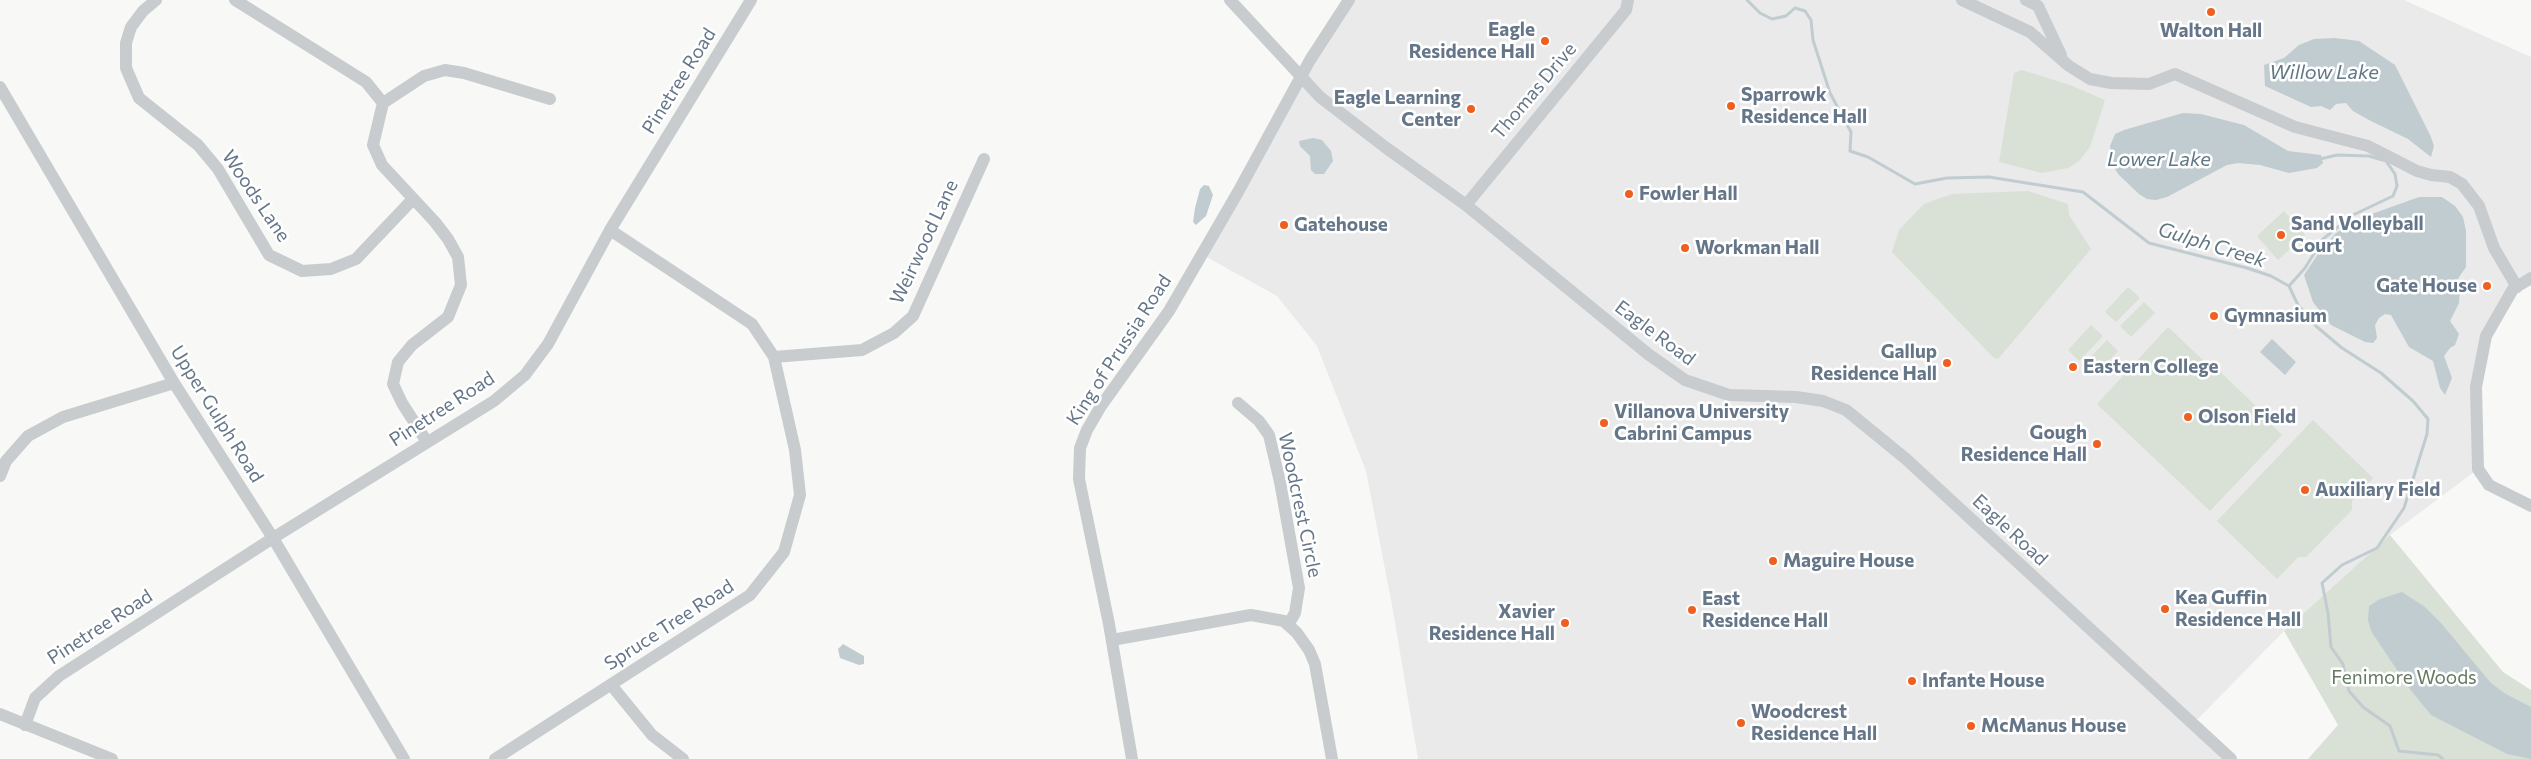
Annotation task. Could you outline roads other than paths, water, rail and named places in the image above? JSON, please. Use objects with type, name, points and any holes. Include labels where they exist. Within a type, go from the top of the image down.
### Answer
[{"type":"street","name":"Woods Lane","points":[[156,0],[143,11],[130,28],[126,43],[126,68],[139,98],[198,145],[218,169],[269,255],[302,271],[331,269],[356,259],[414,199]]},
{"type":"street","points":[[235,0],[366,82],[383,103]]},
{"type":"street","name":"Pinetree Road","points":[[26,725],[35,698],[59,676],[273,538],[494,401],[524,375],[548,344],[610,230],[751,0]]},
{"type":"street","points":[[1230,0],[1301,77]]},
{"type":"street","name":"King of Prussia Road","points":[[1132,759],[1112,640],[1079,479],[1080,448],[1087,430],[1101,406],[1169,311],[1193,272],[1301,77],[1349,0]]},
{"type":"street","name":"Thomas Drive","points":[[1466,206],[1626,10],[1628,0]]},
{"type":"street","points":[[1962,0],[2030,32],[2090,80],[2111,83],[2149,84],[2176,74],[2295,127],[2368,146],[2417,171],[2450,177],[2462,184],[2480,206],[2494,248],[2517,287]]},
{"type":"street","points":[[2026,0],[2038,6],[2063,60]]},
{"type":"street","points":[[427,442],[402,403],[393,384],[398,362],[412,345],[448,317],[461,285],[458,257],[452,245],[382,164],[373,145],[383,103],[424,76],[445,70],[464,73],[550,99]]},
{"type":"street","name":"Eagle Road","points":[[1301,77],[1320,97],[1384,147],[1466,206],[1648,354],[1685,380],[1729,395],[1796,397],[1823,401],[1846,410],[1906,459],[2231,759]]},
{"type":"street","name":"Upper Gulph Road","points":[[0,88],[174,383],[273,538],[404,759]]},
{"type":"street","name":"Weirwood Lane","points":[[774,358],[862,350],[894,333],[913,316],[984,159]]},
{"type":"street","name":"Spruce Tree Road","points":[[495,759],[612,686],[750,595],[784,552],[800,495],[795,450],[774,358],[752,324],[610,230]]},
{"type":"street","points":[[2531,278],[2517,287],[2502,306],[2486,336],[2476,387],[2478,469],[2489,484],[2531,506]]},
{"type":"street","points":[[0,476],[6,461],[28,436],[63,417],[174,383]]},
{"type":"street","name":"Woodcrest Circle","points":[[1238,403],[1259,421],[1268,435],[1280,482],[1299,588],[1295,613],[1288,624]]},
{"type":"street","points":[[1112,640],[1251,615],[1284,621],[1310,650],[1315,664],[1332,759]]},
{"type":"street","points":[[612,686],[652,735],[683,759]]},
{"type":"street","points":[[0,714],[112,759]]},
{"type":"water","name":"Willow Lake","points":[[2335,38],[2359,41],[2395,65],[2431,137],[2434,146],[2431,157],[2408,139],[2353,111],[2346,103],[2336,104],[2330,110],[2321,106],[2311,107],[2265,86],[2264,65],[2284,58],[2299,45],[2314,39]]},
{"type":"water","name":"Lower Lake","points":[[2183,113],[2201,114],[2244,125],[2288,151],[2321,155],[2323,163],[2317,168],[2289,173],[2260,165],[2238,163],[2227,165],[2167,197],[2156,200],[2147,199],[2118,174],[2112,164],[2110,146],[2115,134]]},
{"type":"water","points":[[1313,138],[1322,140],[1331,151],[1333,161],[1324,174],[1315,174],[1311,170],[1310,156],[1300,146],[1299,141]]},
{"type":"water","points":[[1204,185],[1209,186],[1213,195],[1206,216],[1196,225],[1193,222],[1195,208],[1200,189]]},
{"type":"water","points":[[2419,197],[2442,197],[2455,206],[2463,217],[2466,231],[2466,267],[2455,283],[2460,287],[2459,303],[2450,321],[2459,334],[2455,345],[2444,356],[2452,378],[2445,395],[2440,388],[2433,361],[2409,347],[2391,315],[2385,314],[2379,318],[2375,325],[2377,338],[2373,343],[2365,342],[2331,325],[2313,302],[2304,275],[2335,234],[2355,220]]},
{"type":"water","points":[[2272,339],[2296,362],[2285,375],[2260,352]]},
{"type":"water","points":[[2402,592],[2425,607],[2441,623],[2490,682],[2504,693],[2531,707],[2531,759],[2507,754],[2431,715],[2409,688],[2371,631],[2368,620],[2369,606],[2380,599]]},
{"type":"water","points":[[843,644],[864,656],[864,664],[859,665],[840,658],[838,649]]},
{"type":"waterway","name":"Gulph Creek","points":[[1747,0],[1760,13],[1772,19],[1786,16],[1795,8],[1805,11],[1811,20],[1813,40],[1830,93],[1851,132],[1850,151],[1868,157],[1915,184],[1947,178],[1989,177],[2083,192],[2149,243],[2247,268],[2271,276],[2289,286],[2298,305],[2317,327],[2342,348],[2381,373],[2413,401],[2428,419],[2427,434],[2404,508],[2377,548],[2342,565],[2322,583],[2328,613],[2331,647],[2343,664],[2349,691],[2363,707],[2390,726],[2399,751],[2438,755],[2443,759]]},
{"type":"waterway","points":[[2289,286],[2305,268],[2323,239],[2353,215],[2393,196],[2397,186],[2395,174],[2386,161],[2369,156],[2337,155],[2320,159]]},
{"type":"place","name":"Walton Hall","points":[[2211,12]]},
{"type":"place","name":"Eagle Residence Hall","points":[[1545,41]]},
{"type":"place","name":"Sparrowk Residence Hall","points":[[1731,106]]},
{"type":"place","name":"Eagle Learning Center","points":[[1471,109]]},
{"type":"place","name":"Fowler Hall","points":[[1629,194]]},
{"type":"place","name":"Gatehouse","points":[[1284,225]]},
{"type":"place","name":"Sand Volleyball Court","points":[[2281,235]]},
{"type":"place","name":"Workman Hall","points":[[1685,248]]},
{"type":"place","name":"Gate House","points":[[2487,286]]},
{"type":"place","name":"Gymnasium","points":[[2214,316]]},
{"type":"place","name":"Gallup Residence Hall","points":[[1947,363]]},
{"type":"place","name":"Eastern College","points":[[2073,367]]},
{"type":"place","name":"Olson Field","points":[[2188,417]]},
{"type":"place","name":"Villanova University Cabrini Campus","points":[[1604,423]]},
{"type":"place","name":"Gough Residence Hall","points":[[2097,444]]},
{"type":"place","name":"Auxiliary Field","points":[[2305,490]]},
{"type":"place","name":"Maguire House","points":[[1773,561]]},
{"type":"place","name":"Kea Guffin Residence Hall","points":[[2165,609]]},
{"type":"place","name":"East Residence Hall","points":[[1692,610]]},
{"type":"place","name":"Xavier Residence Hall","points":[[1565,623]]},
{"type":"place","name":"Infante House","points":[[1912,681]]},
{"type":"place","name":"Woodcrest Residence Hall","points":[[1741,723]]},
{"type":"place","name":"McManus House","points":[[1971,726]]},
{"type":"park label","name":"Fenimore Woods","points":[[2404,678]]}]
